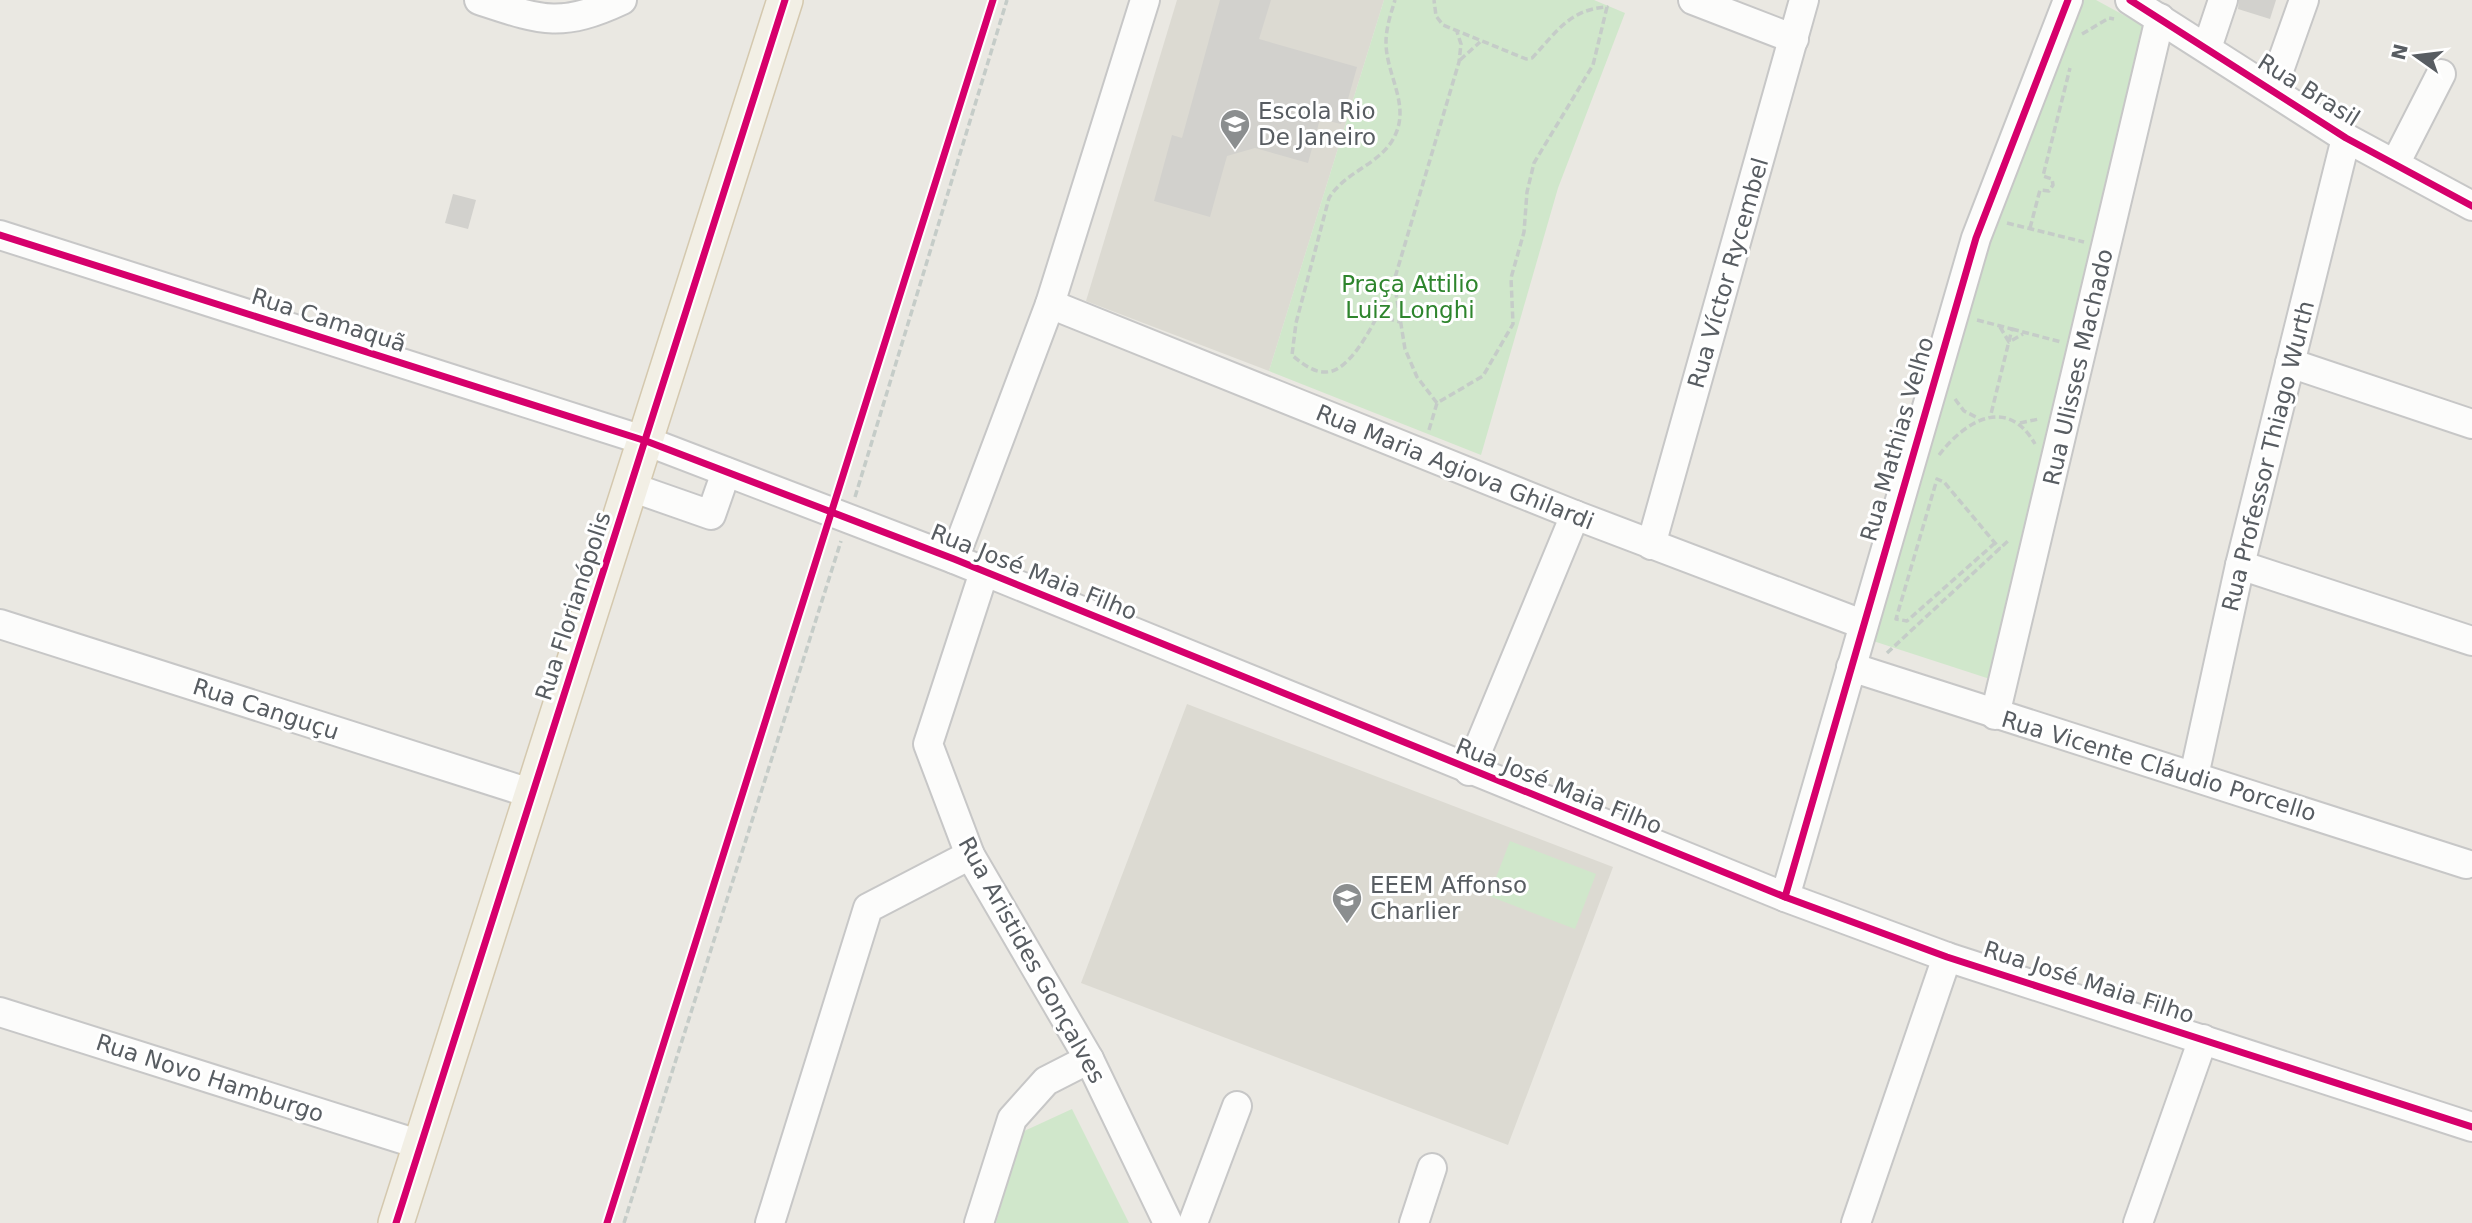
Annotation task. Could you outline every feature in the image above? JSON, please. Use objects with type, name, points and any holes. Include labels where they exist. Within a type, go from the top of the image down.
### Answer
[{"type":"main road","name":"Rua Florianópolis","points":[[396,1223],[785,0]]},
{"type":"street","points":[[479,0],[523,15],[556,10],[600,10],[622,0]]},
{"type":"street","points":[[954,559],[1050,304],[1145,0]]},
{"type":"street","points":[[1693,0],[1794,39]]},
{"type":"street","name":"Rua Víctor Rycembel","points":[[1651,545],[1804,0]]},
{"type":"street","name":"Rua Mathias Velho","points":[[1785,897],[1976,238],[2068,0]]},
{"type":"street","points":[[2207,48],[2223,0]]},
{"type":"street","points":[[2272,90],[2304,0]]},
{"type":"street","name":"Rua Brasil","points":[[2124,10],[2160,18],[2346,138],[2472,206]]},
{"type":"street","name":"Rua Ulisses Machado","points":[[1995,715],[2160,18]]},
{"type":"street","points":[[2395,164],[2441,74]]},
{"type":"street","name":"Rua Professor Thiago Wurth","points":[[2194,776],[2240,565],[2346,138]]},
{"type":"street","name":"Rua Camaquã","points":[[0,236],[646,441]]},
{"type":"street","name":"Rua Maria Agiova Ghilardi","points":[[1050,304],[1651,545],[1862,624]]},
{"type":"street","points":[[2290,363],[2472,424]]},
{"type":"street","name":"Rua José Maia Filho","points":[[646,441],[954,559],[1469,771],[1785,897],[1947,957],[2472,1127]]},
{"type":"street","points":[[631,487],[711,515],[726,472]]},
{"type":"street","points":[[1469,771],[1575,515]]},
{"type":"street","points":[[2240,565],[2472,641]]},
{"type":"street","name":"Rua Aristides Gonçalves","points":[[984,572],[928,744],[970,855],[1089,1059],[1168,1223]]},
{"type":"street","name":"Rua Canguçu","points":[[0,624],[533,794]]},
{"type":"street","name":"Rua Vicente Cláudio Porcello","points":[[1851,667],[2466,864]]},
{"type":"street","points":[[770,1223],[868,908],[970,855]]},
{"type":"street","points":[[1856,1223],[1947,957]]},
{"type":"street","name":"Rua Novo Hamburgo","points":[[0,1012],[421,1145]]},
{"type":"street","points":[[2138,1223],[2203,1039]]},
{"type":"street","points":[[979,1223],[1012,1119],[1046,1081],[1089,1059]]},
{"type":"street","points":[[1193,1223],[1237,1105]]},
{"type":"street","points":[[1415,1223],[1433,1168]]},
{"type":"path","points":[[624,1223],[848,518],[1007,0]]},
{"type":"path","points":[[1395,0],[1386,41],[1401,108],[1399,121],[1393,139],[1380,156],[1339,183],[1329,198],[1296,323],[1292,355],[1314,369],[1326,373],[1338,369],[1356,352],[1394,281],[1459,62],[1461,44],[1457,32]]},
{"type":"path","points":[[1422,452],[1437,403],[1483,376],[1513,324],[1511,278],[1524,232],[1530,176],[1534,163],[1593,65],[1606,7],[1594,8],[1569,18],[1532,58],[1519,57],[1443,25],[1436,16],[1434,0]]},
{"type":"path","points":[[2077,37],[2124,10]]},
{"type":"path","points":[[1459,62],[1480,41]]},
{"type":"path","points":[[2030,229],[2040,190],[2049,191],[2053,186],[2052,179],[2043,176],[2069,62],[2062,74]]},
{"type":"path","points":[[2001,222],[2087,243]]},
{"type":"path","points":[[1394,281],[1405,349],[1417,377],[1437,403]]},
{"type":"path","points":[[1377,316],[1400,322]]},
{"type":"path","points":[[1971,319],[2063,343]]},
{"type":"path","points":[[1998,326],[2009,342]]},
{"type":"path","points":[[1990,418],[2012,329]]},
{"type":"path","points":[[2061,352],[2066,330]]},
{"type":"path","points":[[2009,342],[2018,335],[2029,334]]},
{"type":"path","points":[[1947,404],[1950,391],[1964,411],[1980,419]]},
{"type":"path","points":[[1936,460],[1957,433],[1980,419],[2032,423],[2045,413],[2042,424]]},
{"type":"path","points":[[2015,422],[2025,429],[2037,447],[2039,436]]},
{"type":"path","points":[[1995,543],[1907,621],[1896,620],[1937,479],[1944,482],[1995,543],[2000,549]]},
{"type":"path","points":[[1880,659],[2016,534],[2013,547]]},
{"type":"shaded area","name":"Escola Rio De Janeiro","points":[[1177,0],[1384,0],[1269,371],[1086,301]]},
{"type":"shaded area","name":"EEEM Affonso Charlier","points":[[1187,704],[1613,867],[1508,1145],[1081,983]]},
{"type":"green space","name":"Praça Attilio Luiz Longhi","points":[[1384,0],[1594,0],[1625,13],[1558,188],[1481,455],[1269,371]]},
{"type":"green space","points":[[2068,0],[2096,0],[2151,30],[1993,680],[1867,639],[1980,241]]},
{"type":"green space","points":[[1510,841],[1596,874],[1575,929],[1489,896]]},
{"type":"green space","points":[[1072,1109],[1129,1223],[996,1223],[1022,1132]]},
{"type":"building","points":[[1220,0],[1271,0],[1259,39],[1357,67],[1341,124],[1320,119],[1308,163],[1255,148],[1227,156],[1210,217],[1154,201],[1172,135],[1182,138]]},
{"type":"building","points":[[2239,0],[2276,0],[2270,19],[2238,9]]},
{"type":"building","points":[[453,194],[476,200],[468,229],[445,223]]},
{"type":"cycle path","points":[[396,1223],[785,0]]},
{"type":"cycle path","points":[[607,1223],[993,0]]},
{"type":"cycle path","points":[[1785,897],[1976,238],[2068,0]]},
{"type":"cycle path","points":[[2130,0],[2346,138],[2472,206]]},
{"type":"cycle path","points":[[0,235],[646,441],[954,559],[1785,897],[1947,957],[2472,1127]]},
{"type":"place","name":"Escola Rio De Janeiro","points":[[1235,151]]},
{"type":"place","name":"EEEM Affonso Charlier","points":[[1347,925]]}]
